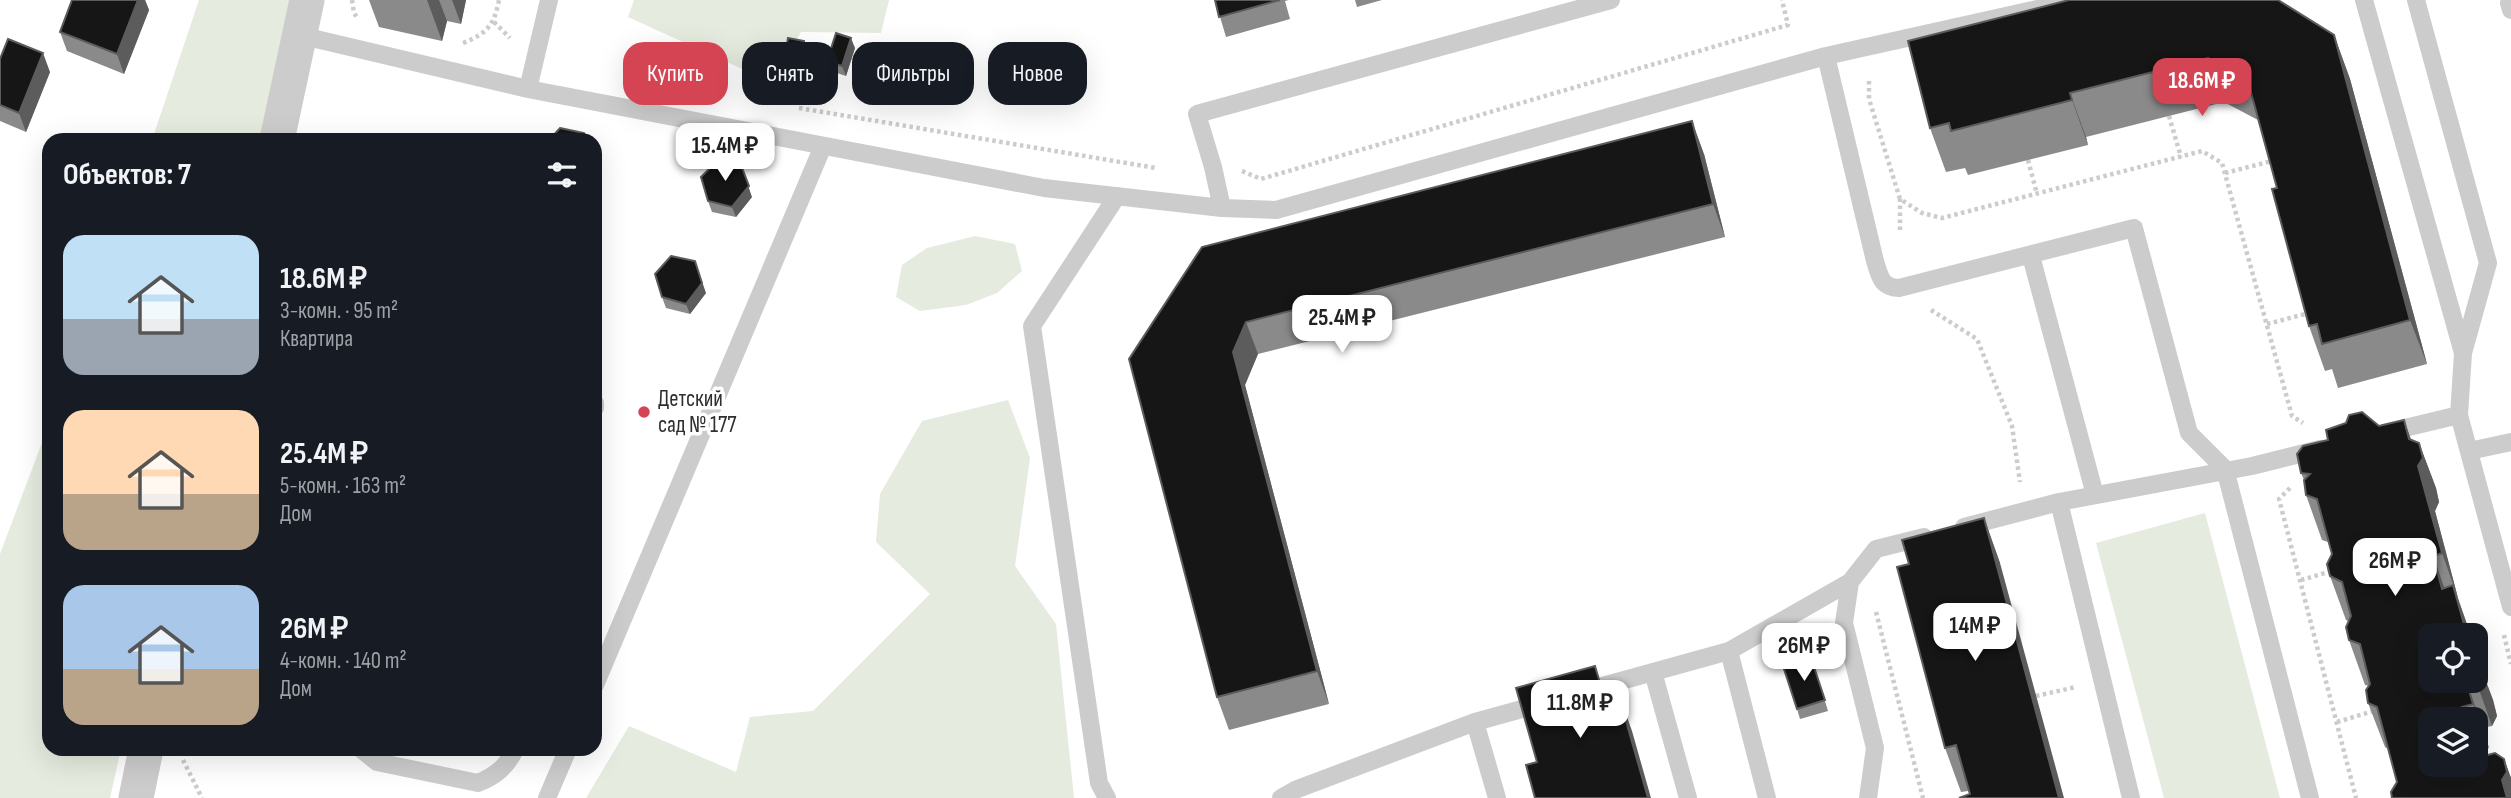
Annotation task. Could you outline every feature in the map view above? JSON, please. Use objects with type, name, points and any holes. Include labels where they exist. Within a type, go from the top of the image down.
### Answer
[{"type":"street","points":[[278,133],[307,0]]},
{"type":"street","points":[[136,798],[145,756]]},
{"type":"lane","points":[[528,89],[549,0]]},
{"type":"lane","points":[[1222,208],[1197,114],[1611,0]]},
{"type":"lane","points":[[299,35],[528,89],[1044,188],[1222,208],[1276,210],[1826,56],[2078,0]]},
{"type":"lane","points":[[2364,0],[2463,353]]},
{"type":"lane","points":[[2416,0],[2488,263],[2463,353],[2459,415],[2511,607]]},
{"type":"lane","points":[[2511,2],[2511,10]]},
{"type":"lane","points":[[1826,56],[1881,281],[1885,286],[1899,288],[2134,228],[2189,433],[2225,469],[2310,798]]},
{"type":"lane","points":[[602,668],[823,146]]},
{"type":"lane","points":[[1107,798],[1099,783],[1032,326],[1117,196]]},
{"type":"lane","points":[[2031,256],[2095,495]]},
{"type":"lane","points":[[2366,437],[2459,415]]},
{"type":"lane","points":[[2469,452],[2511,442]]},
{"type":"lane","points":[[1291,795],[1475,722],[1728,651],[1850,582],[1876,549],[2059,502],[2252,466],[2342,443]]},
{"type":"lane","points":[[2059,502],[2131,798]]},
{"type":"lane","points":[[1850,582],[1844,623],[1875,748],[1868,798]]},
{"type":"lane","points":[[1728,651],[1767,798]]},
{"type":"lane","points":[[1653,672],[1688,798]]},
{"type":"lane","points":[[1475,722],[1497,798]]},
{"type":"lane","points":[[370,756],[377,762],[478,783],[503,769],[510,756]]},
{"type":"lane","points":[[547,798],[565,756]]},
{"type":"path","points":[[455,46],[482,34],[494,22],[499,0]]},
{"type":"path","points":[[1213,167],[1227,165],[1261,179],[1788,24],[1782,0]]},
{"type":"path","points":[[494,22],[535,64]]},
{"type":"path","points":[[1869,81],[1869,99],[1900,199],[1899,304],[1931,310],[1978,340],[2012,426],[2025,511]]},
{"type":"path","points":[[792,107],[1158,169]]},
{"type":"path","points":[[2169,116],[2181,157]]},
{"type":"path","points":[[1900,199],[1922,213],[1942,218],[2202,151],[2222,163],[2291,415],[2314,430]]},
{"type":"path","points":[[2028,160],[2037,194]]},
{"type":"path","points":[[2225,173],[2273,160]]},
{"type":"path","points":[[2267,324],[2309,313]]},
{"type":"path","points":[[2297,481],[2279,499],[2356,798]]},
{"type":"path","points":[[2301,580],[2340,568]]},
{"type":"path","points":[[1874,604],[1923,798]]},
{"type":"path","points":[[2501,624],[2511,664]]},
{"type":"path","points":[[2036,696],[2079,686]]},
{"type":"path","points":[[2337,722],[2381,708]]},
{"type":"path","points":[[181,756],[202,798]]},
{"type":"shaded area","points":[[199,0],[297,0],[266,133],[154,133]]},
{"type":"shaded area","points":[[634,0],[889,0],[881,33],[801,32],[796,42],[742,42],[742,69],[728,63],[728,42],[683,42],[628,17]]},
{"type":"shaded area","points":[[975,236],[1015,244],[1022,271],[997,293],[966,305],[920,311],[896,297],[902,265],[927,248]]},
{"type":"shaded area","points":[[1008,400],[1030,458],[1015,566],[1056,624],[1074,798],[586,798],[629,726],[736,772],[750,717],[813,711],[930,594],[876,542],[880,494],[922,421]]},
{"type":"shaded area","points":[[42,443],[42,756],[119,756],[110,798],[0,798],[0,554]]},
{"type":"shaded area","points":[[2205,513],[2280,798],[2164,798],[2096,543]]},
{"type":"building","points":[[72,0],[138,0],[117,54],[60,32]]},
{"type":"building","points":[[1215,0],[1280,0],[1219,17]]},
{"type":"building","points":[[2069,0],[2278,0],[2334,35],[2410,320],[2322,344],[2317,324],[2309,326],[2272,189],[2277,188],[2247,78],[2208,58],[2070,93],[2072,100],[1951,131],[1949,123],[1930,128],[1908,41]]},
{"type":"building","points":[[836,33],[851,38],[842,66],[838,65],[838,42],[833,42]]},
{"type":"building","points":[[788,38],[804,41],[804,42],[787,42]]},
{"type":"building","points":[[8,39],[43,53],[19,113],[0,105],[0,59]]},
{"type":"building","points":[[1692,121],[1713,204],[1246,322],[1233,352],[1317,671],[1217,697],[1129,359],[1202,247]]},
{"type":"building","points":[[560,128],[584,133],[555,133]]},
{"type":"building","points":[[718,160],[741,165],[749,186],[732,207],[708,201],[701,177]]},
{"type":"building","points":[[671,256],[695,261],[702,283],[686,304],[662,297],[655,274]]},
{"type":"building","points":[[2362,412],[2379,426],[2404,420],[2409,439],[2419,443],[2423,458],[2418,466],[2442,553],[2433,556],[2442,589],[2453,585],[2464,623],[2418,623],[2418,693],[2470,693],[2473,704],[2462,707],[2418,707],[2418,777],[2488,777],[2488,755],[2495,753],[2504,759],[2507,772],[2502,780],[2507,798],[2392,798],[2391,792],[2397,782],[2377,707],[2368,703],[2366,690],[2370,684],[2360,644],[2349,640],[2346,627],[2351,616],[2342,582],[2330,576],[2327,564],[2332,554],[2317,499],[2306,495],[2304,480],[2310,474],[2301,473],[2297,454],[2303,446],[2328,440],[2326,430],[2346,423],[2349,415]]},
{"type":"building","points":[[1984,518],[2059,798],[1959,798],[1970,794],[1956,745],[1945,748],[1897,567],[1909,564],[1902,540]]},
{"type":"building","points":[[1811,658],[1825,700],[1797,709],[1783,666]]},
{"type":"building","points":[[1595,666],[1602,690],[1616,686],[1648,798],[1535,798],[1526,765],[1537,762],[1516,688]]},
{"type":"place","name":"Детский сад № 177","points":[[644,412]]}]
